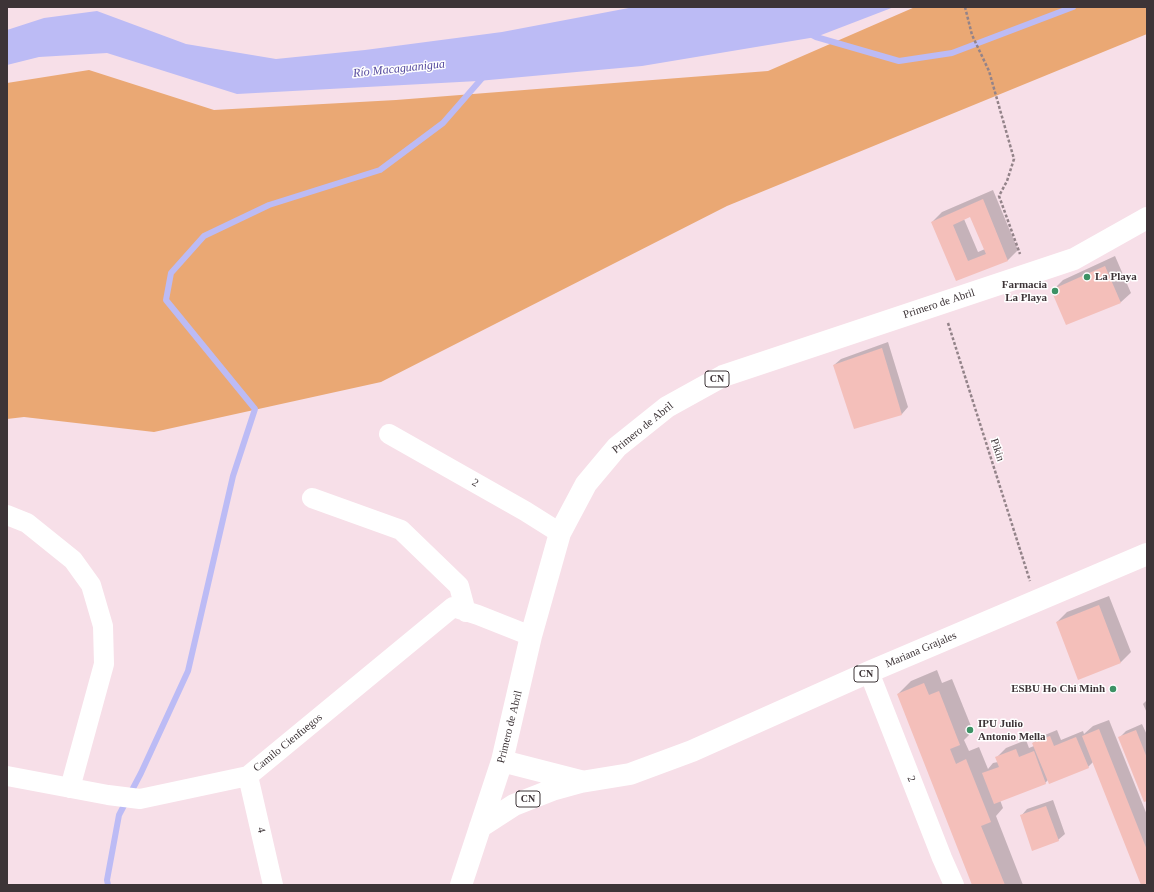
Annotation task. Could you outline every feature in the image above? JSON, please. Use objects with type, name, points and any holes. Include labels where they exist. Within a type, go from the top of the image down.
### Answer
[{"type":"main road","name":"Primero de Abril","points":[[461,885],[502,761],[531,636],[560,533],[586,484],[617,447],[667,407],[722,376],[1074,259],[1147,218]]},
{"type":"main road","name":"Mariana Grajales","points":[[480,828],[514,805],[552,790],[581,782],[630,774],[692,751],[869,672],[1147,554]]},
{"type":"main road","name":"Mariana Grajales","points":[[502,761],[581,782]]},
{"type":"street","name":"2","points":[[389,434],[525,511],[560,533]]},
{"type":"street","points":[[312,498],[401,530],[459,586],[466,612]]},
{"type":"street","points":[[7,515],[27,523],[73,560],[91,585],[103,626],[104,664],[70,788]]},
{"type":"street","name":"Camilo Cienfuegos","points":[[7,776],[108,795],[140,799],[248,776],[453,608],[531,636]]},
{"type":"street","name":"2","points":[[869,672],[954,885]]},
{"type":"street","name":"4","points":[[248,776],[273,885]]},
{"type":"path","points":[[965,7],[972,35],[989,71],[1014,159],[1007,181],[1000,196],[1028,275]]},
{"type":"path","name":"Pikin","points":[[942,303],[1036,601]]},
{"type":"shaded area","points":[[915,7],[1147,7],[1147,34],[727,206],[381,382],[154,432],[24,417],[7,419],[7,83],[89,70],[214,110],[396,100],[768,71]]},
{"type":"water","name":"Río Macaguanigua","points":[[634,7],[894,7],[816,37],[642,66],[478,81],[237,94],[107,53],[39,57],[7,65],[7,30],[44,18],[97,11],[186,44],[276,59],[365,50],[502,32]]},
{"type":"building","points":[[983,199],[1008,261],[956,281],[931,222]],"holes":[[[970,217],[986,254],[968,261],[953,225]]]},
{"type":"building","points":[[1105,266],[1121,303],[1066,325],[1051,290]]},
{"type":"building","points":[[882,348],[902,415],[854,429],[833,365]]},
{"type":"building","points":[[1099,605],[1121,663],[1078,680],[1056,622]]},
{"type":"building","points":[[924,683],[929,695],[939,691],[960,745],[950,749],[956,764],[966,759],[991,822],[981,826],[1005,885],[972,885],[897,694]]},
{"type":"building","points":[[1099,729],[1147,850],[1147,885],[1141,885],[1082,736]]},
{"type":"building","points":[[1136,730],[1147,758],[1147,801],[1144,802],[1118,737]]},
{"type":"building","points":[[1050,736],[1054,746],[1076,737],[1089,768],[1049,784],[1032,743]]},
{"type":"building","points":[[1016,749],[1019,757],[1034,751],[1046,784],[994,804],[982,773],[999,767],[995,757]]},
{"type":"building","points":[[1046,806],[1059,841],[1032,851],[1020,815]]},
{"type":"waterway","points":[[810,34],[899,61],[952,53],[1073,7]]},
{"type":"waterway","points":[[108,885],[107,880],[119,815],[141,773],[188,671],[233,476],[255,409],[166,300],[171,273],[204,236],[269,205],[380,170],[443,123],[484,76]]},
{"type":"place","name":"La Playa","points":[[1087,277]]},
{"type":"place","name":"Farmacia La Playa","points":[[1055,291]]},
{"type":"place","name":"ESBU Ho Chi Minh","points":[[1113,689]]},
{"type":"place","name":"IPU Julio Antonio Mella","points":[[970,730]]}]
